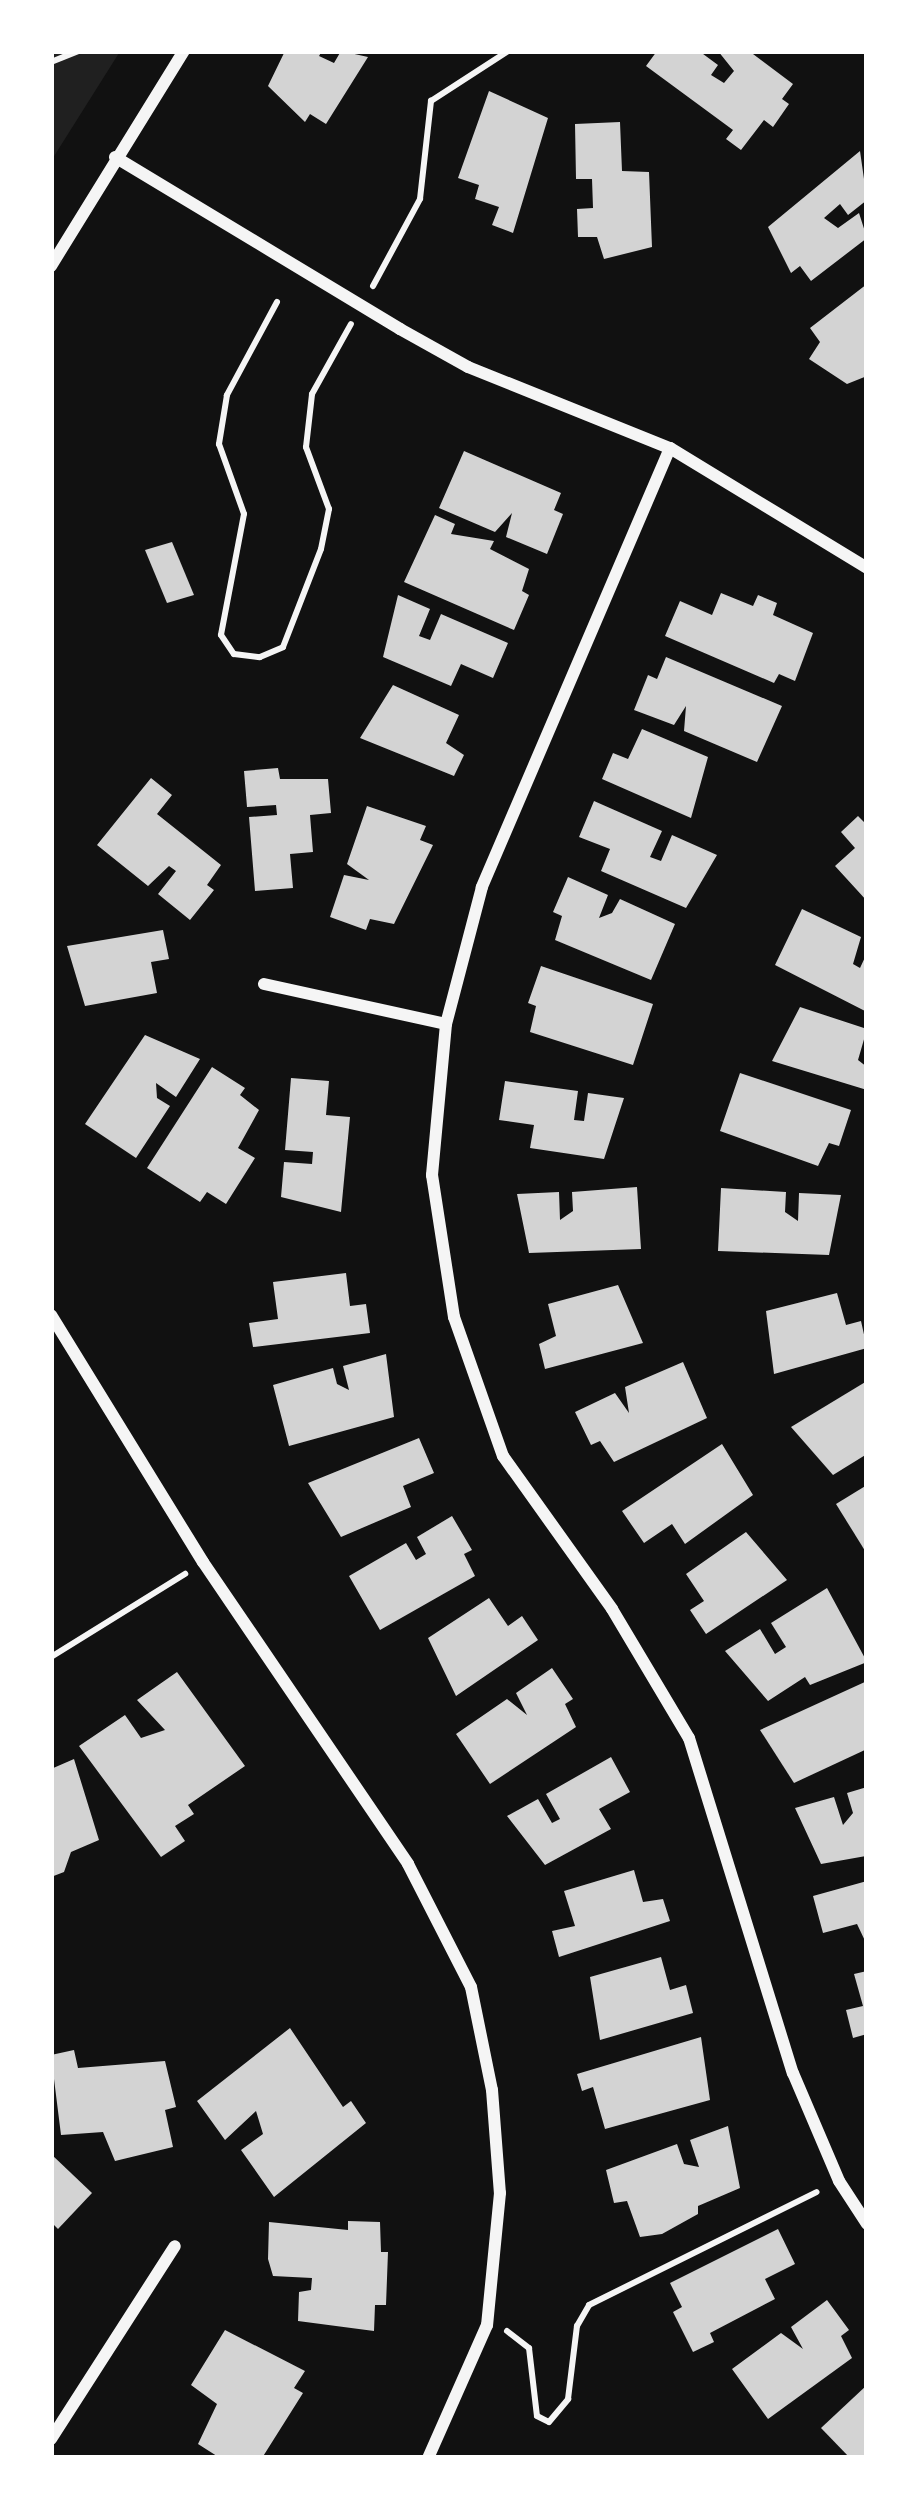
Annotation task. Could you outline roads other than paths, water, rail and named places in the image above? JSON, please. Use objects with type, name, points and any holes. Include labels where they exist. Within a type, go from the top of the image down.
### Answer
[{"type":"street","points":[[51,266],[184,51]]},
{"type":"street","points":[[115,157],[468,367],[670,448],[867,568]]},
{"type":"street","points":[[670,448],[482,887],[446,1024],[432,1174],[454,1317],[503,1456],[612,1609],[689,1738],[793,2073],[839,2181],[867,2224]]},
{"type":"street","points":[[264,984],[446,1024]]},
{"type":"street","points":[[51,1315],[203,1562],[408,1864],[471,1987],[492,2090],[500,2193],[487,2325],[428,2458]]},
{"type":"street","points":[[51,2439],[175,2246]]}]
